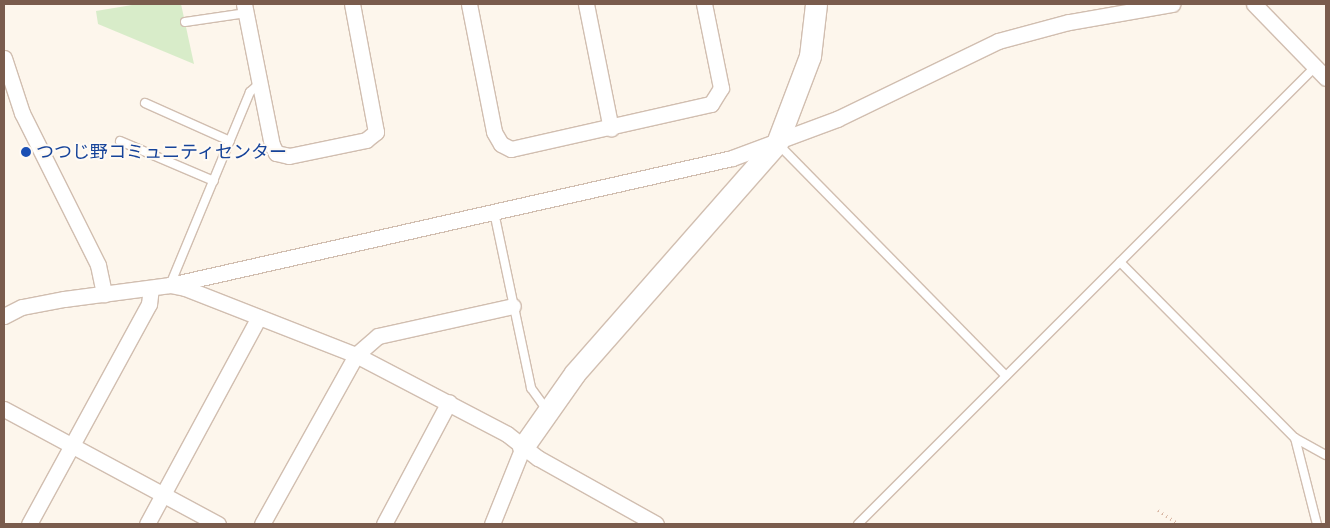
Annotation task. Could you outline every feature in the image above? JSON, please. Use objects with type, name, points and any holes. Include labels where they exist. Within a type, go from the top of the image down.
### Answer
[{"type":"street","points":[[245,8],[259,84],[276,153],[290,156],[373,138],[376,123],[352,4]]},
{"type":"street","points":[[469,4],[494,132],[501,144],[510,149],[611,129],[711,104],[717,98],[721,88],[704,4]]},
{"type":"street","points":[[586,4],[611,129]]},
{"type":"street","points":[[492,524],[523,447],[546,409],[777,143],[810,56],[816,4]]},
{"type":"street","points":[[4,316],[22,307],[170,285],[723,160],[777,143],[837,119],[998,41],[1070,22],[1172,4]]},
{"type":"street","points":[[1254,4],[1326,78]]},
{"type":"street","points":[[4,58],[22,113],[98,265],[104,294]]},
{"type":"street","points":[[170,285],[356,355],[449,402],[656,524]]},
{"type":"street","points":[[29,524],[149,304],[152,288]]},
{"type":"street","points":[[262,524],[356,355],[378,336],[513,306]]},
{"type":"street","points":[[147,524],[259,317]]},
{"type":"street","points":[[384,524],[449,402]]},
{"type":"street","points":[[4,409],[218,524]]},
{"type":"lane","points":[[185,22],[245,8]]},
{"type":"lane","points":[[858,524],[1315,67]]},
{"type":"lane","points":[[170,285],[250,92],[259,84]]},
{"type":"lane","points":[[145,103],[230,141]]},
{"type":"lane","points":[[120,141],[214,181]]},
{"type":"lane","points":[[777,143],[1006,376]]},
{"type":"lane","points":[[494,212],[531,388],[546,409]]},
{"type":"lane","points":[[1120,262],[1295,438],[1326,455]]},
{"type":"lane","points":[[1295,438],[1317,524]]},
{"type":"path","points":[[1158,510],[1179,524]]},
{"type":"green space","points":[[138,4],[181,4],[194,64],[98,24],[96,11]]},
{"type":"place","name":"つつじ野コミュニティセンター","points":[[26,152]]}]
